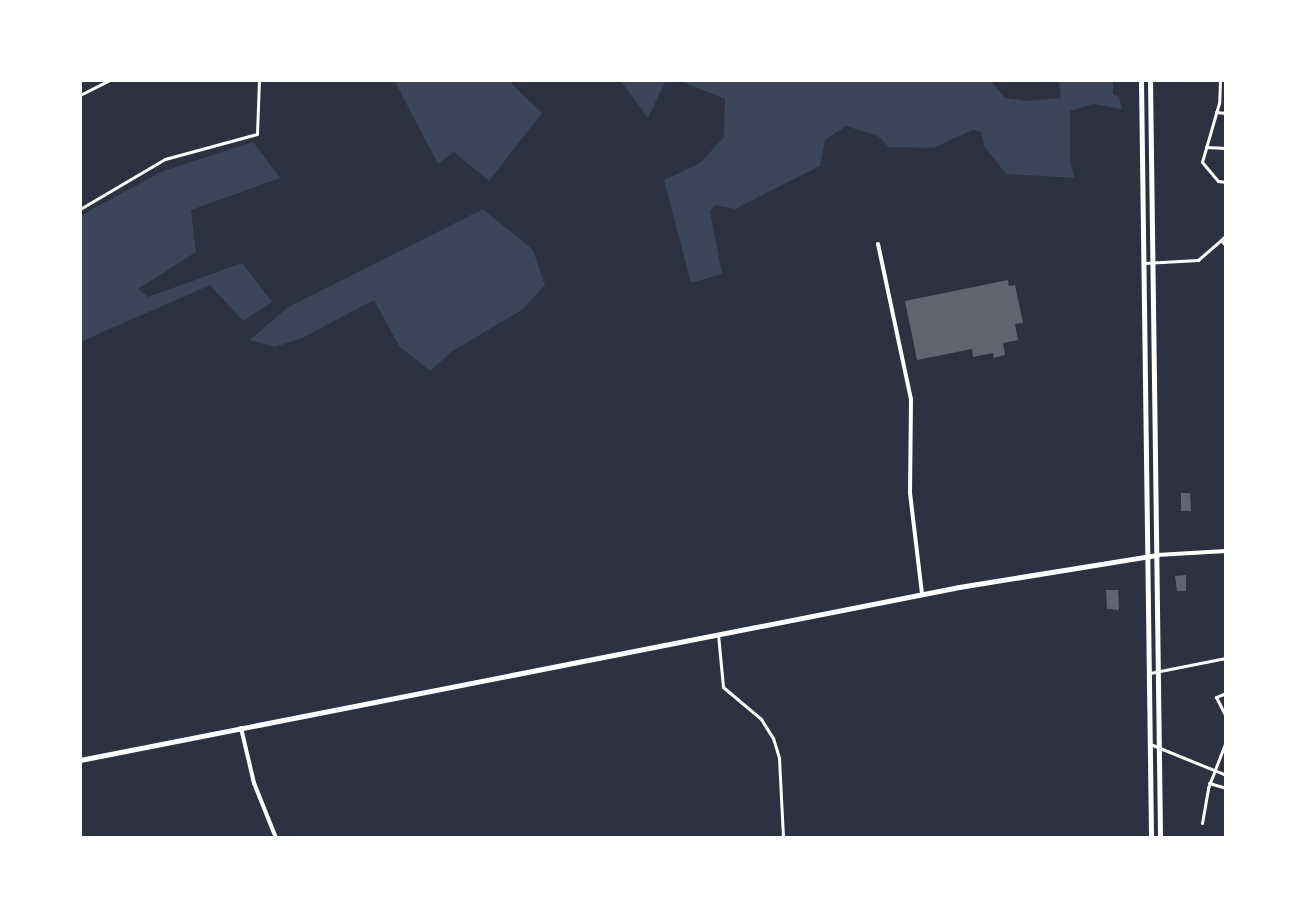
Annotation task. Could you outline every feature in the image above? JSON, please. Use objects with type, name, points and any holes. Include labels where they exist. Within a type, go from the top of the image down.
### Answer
[{"type":"main road","points":[[1141,80],[1151,838]]},
{"type":"main road","points":[[1150,80],[1160,838]]},
{"type":"main road","points":[[80,760],[922,594],[1157,555]]},
{"type":"street","points":[[80,95],[110,80]]},
{"type":"street","points":[[80,209],[165,159],[257,134],[259,80]]},
{"type":"street","points":[[1226,82],[1220,81],[1203,163],[1218,181],[1226,182]]},
{"type":"street","points":[[1216,112],[1226,113]]},
{"type":"street","points":[[1206,147],[1226,148]]},
{"type":"street","points":[[1144,263],[1198,260],[1226,235]]},
{"type":"street","points":[[1221,240],[1226,246]]},
{"type":"street","points":[[878,244],[911,399],[910,493],[922,594]]},
{"type":"street","points":[[1157,555],[1226,551]]},
{"type":"street","points":[[718,634],[723,687],[761,719],[773,738],[780,773],[783,838]]},
{"type":"street","points":[[1150,673],[1226,658]]},
{"type":"street","points":[[1226,693],[1216,697],[1226,717]]},
{"type":"street","points":[[241,728],[254,783],[276,838]]},
{"type":"street","points":[[1202,823],[1209,783],[1223,755],[1226,741]]},
{"type":"street","points":[[1150,744],[1159,745],[1226,775]]},
{"type":"street","points":[[1209,783],[1226,788]]},
{"type":"shaded area","points":[[394,80],[515,80],[512,84],[542,113],[489,181],[454,152],[438,164]]},
{"type":"shaded area","points":[[620,80],[666,80],[648,118]]},
{"type":"shaded area","points":[[678,80],[990,80],[1005,98],[1027,101],[1061,98],[1059,81],[1062,80],[1113,80],[1113,94],[1119,97],[1122,109],[1094,104],[1070,111],[1070,163],[1075,178],[1006,174],[984,146],[981,132],[973,130],[933,148],[889,147],[878,136],[846,126],[825,140],[820,166],[735,209],[715,205],[710,211],[722,274],[691,283],[664,180],[700,163],[724,137],[725,99]]},
{"type":"shaded area","points":[[253,142],[280,178],[191,210],[196,252],[138,289],[148,297],[242,263],[272,302],[243,321],[210,285],[80,342],[80,216],[163,171]]},
{"type":"shaded area","points":[[483,209],[533,250],[545,285],[522,310],[451,352],[430,371],[399,346],[374,300],[302,338],[275,347],[250,340],[287,308]]},
{"type":"building","points":[[1008,280],[1009,286],[1015,285],[1023,323],[1015,324],[1018,340],[1003,343],[1005,355],[994,358],[993,353],[973,357],[972,349],[917,360],[905,301]]},
{"type":"building","points":[[1181,493],[1190,493],[1191,511],[1181,511]]},
{"type":"building","points":[[1186,575],[1186,591],[1177,591],[1175,576]]},
{"type":"building","points":[[1106,590],[1118,590],[1119,610],[1107,609]]}]
